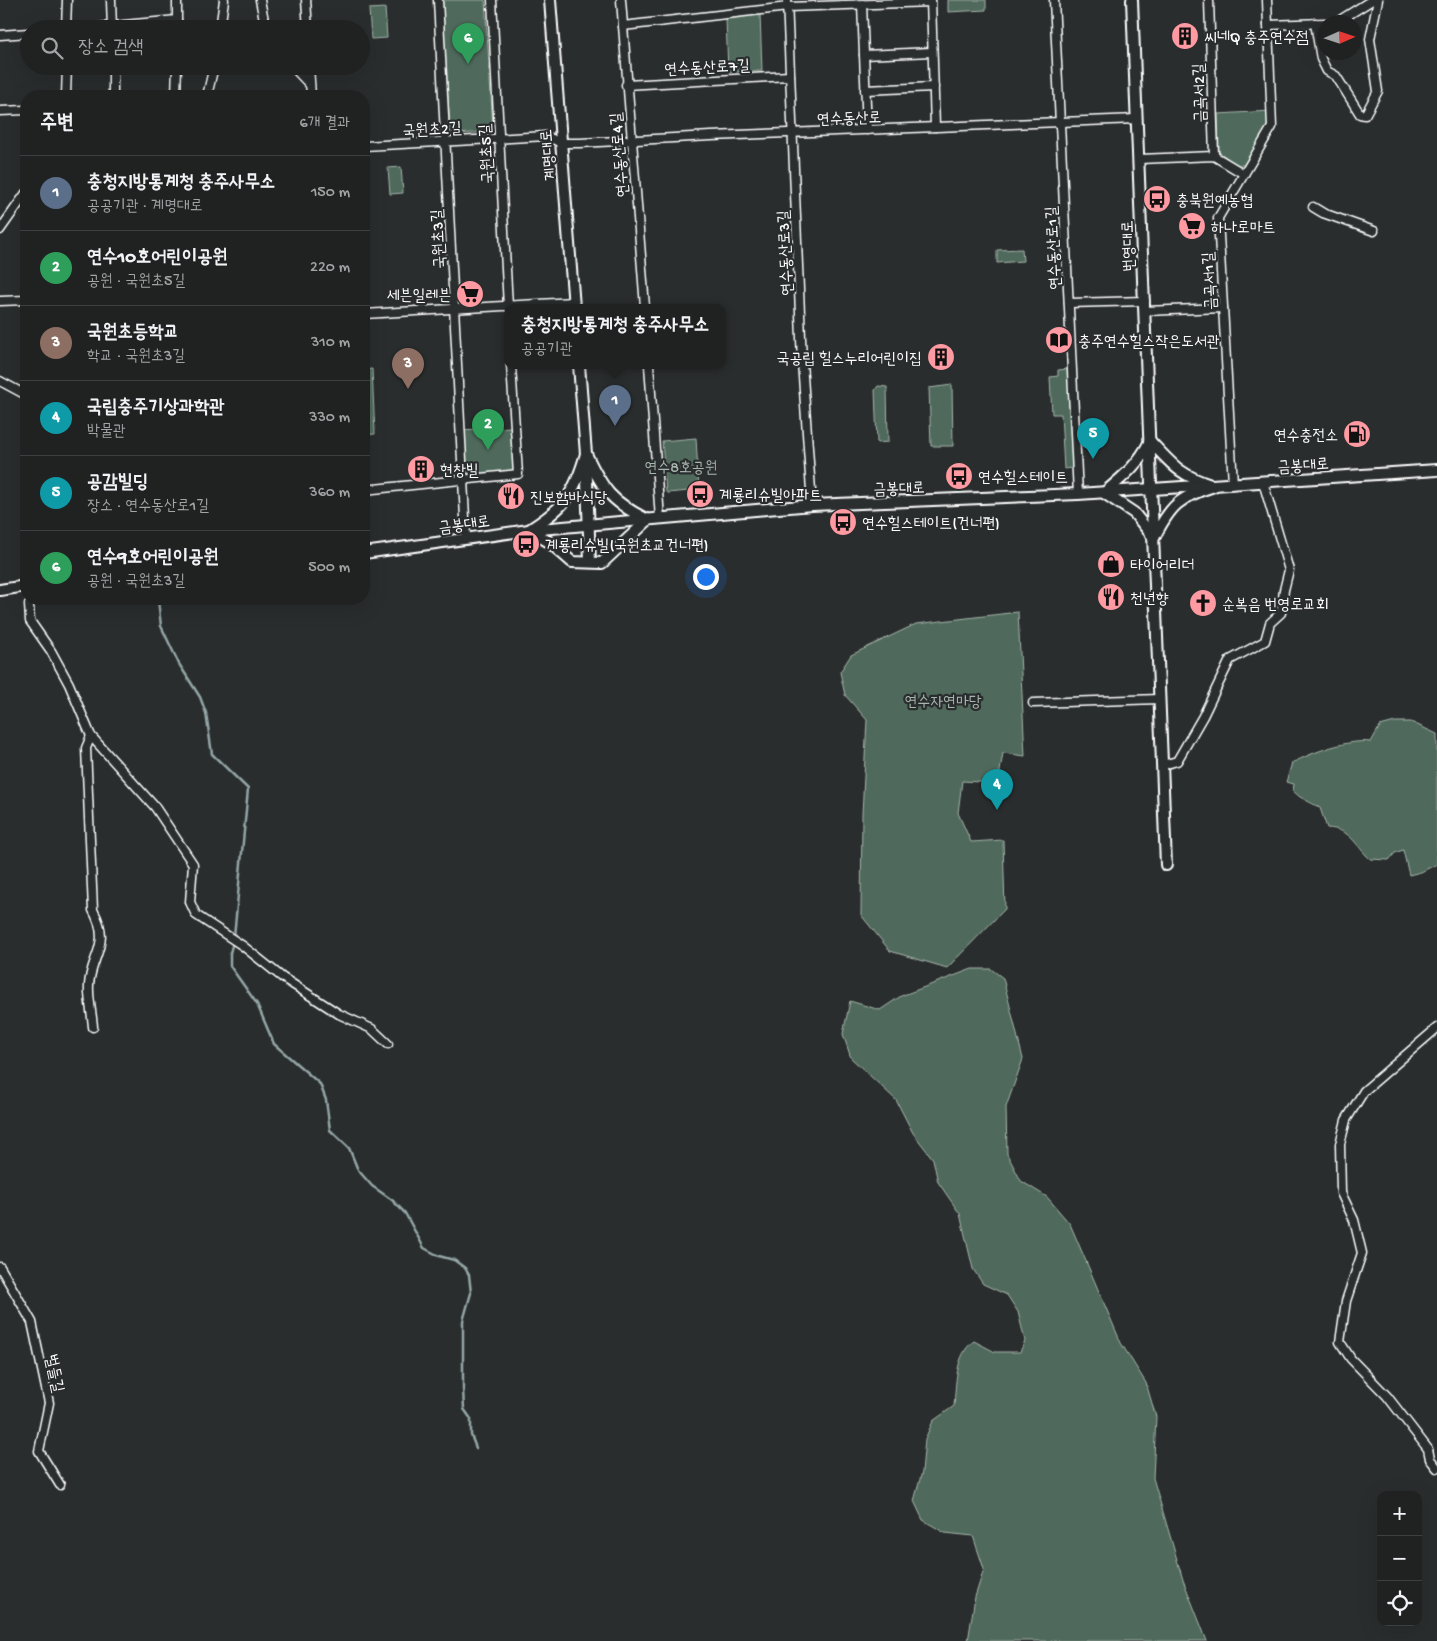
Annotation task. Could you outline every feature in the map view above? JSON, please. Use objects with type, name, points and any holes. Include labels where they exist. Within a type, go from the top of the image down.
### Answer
[{"type":"street","points":[[66,20],[67,0]]},
{"type":"street","points":[[111,0],[112,20]]},
{"type":"street","points":[[176,0],[177,20]]},
{"type":"street","points":[[221,20],[224,0]]},
{"type":"street","points":[[260,0],[264,20]]},
{"type":"street","points":[[306,0],[307,20]]},
{"type":"street","name":"국원초3길","points":[[438,0],[466,537]]},
{"type":"street","name":"국원초5길","points":[[492,0],[508,304]]},
{"type":"street","name":"계명대로","points":[[550,0],[574,304]]},
{"type":"street","name":"연수동산로4길","points":[[621,0],[626,85],[645,304]]},
{"type":"street","name":"연수동산로1길","points":[[1054,0],[1078,494]]},
{"type":"street","name":"번영대로","points":[[1132,0],[1153,490],[1166,865]]},
{"type":"street","name":"금곡서2길","points":[[1210,0],[1214,156]]},
{"type":"street","name":"금곡서1길","points":[[1233,484],[1218,218],[1272,127],[1267,0]]},
{"type":"street","points":[[1347,15],[1372,0]]},
{"type":"street","points":[[1268,25],[1315,23],[1321,59],[1328,71],[1336,76],[1360,114],[1365,115],[1378,90],[1370,39],[1378,0]]},
{"type":"street","points":[[623,26],[787,4],[862,4],[931,1],[935,127]]},
{"type":"street","name":"연수동산로3길","points":[[787,4],[803,368],[812,505]]},
{"type":"street","points":[[862,4],[867,130]]},
{"type":"street","points":[[0,35],[20,33]]},
{"type":"street","points":[[864,55],[932,52]]},
{"type":"street","points":[[66,90],[67,75]]},
{"type":"street","points":[[112,75],[113,90]]},
{"type":"street","points":[[176,90],[177,75]]},
{"type":"street","points":[[208,90],[212,75]]},
{"type":"street","points":[[301,75],[310,85]]},
{"type":"street","points":[[310,75],[310,90]]},
{"type":"street","name":"연수동산로7길","points":[[626,85],[790,76]]},
{"type":"street","points":[[865,90],[934,87]]},
{"type":"street","points":[[0,111],[20,110]]},
{"type":"street","name":"연수동산로","points":[[561,143],[1137,119]]},
{"type":"street","name":"국원초2길","points":[[370,146],[546,136],[561,143]]},
{"type":"street","points":[[1139,159],[1214,156],[1244,174]]},
{"type":"street","points":[[0,230],[20,202]]},
{"type":"street","points":[[1313,207],[1323,213],[1374,231]]},
{"type":"street","points":[[0,301],[20,300]]},
{"type":"street","points":[[1069,304],[1223,308]]},
{"type":"street","points":[[370,314],[504,306]]},
{"type":"street","points":[[370,489],[463,478],[518,474],[511,369]]},
{"type":"street","points":[[579,369],[586,454],[590,562]]},
{"type":"street","points":[[649,369],[660,519]]},
{"type":"street","points":[[1,381],[20,392]]},
{"type":"street","points":[[1150,441],[1173,467],[1190,479],[1214,486],[1189,494],[1174,505],[1168,512],[1154,538],[1134,513],[1104,493],[1132,469],[1142,457],[1150,441]]},
{"type":"street","points":[[586,454],[603,489],[623,506],[648,520],[602,563],[572,562],[549,542],[530,530],[564,504],[580,474],[586,454]]},
{"type":"street","name":"금봉대로","points":[[370,552],[466,537],[530,530],[812,505],[1104,493],[1437,470]]},
{"type":"street","points":[[1163,765],[1177,761],[1203,716],[1230,660],[1265,642],[1270,623],[1281,613],[1289,570],[1263,482]]},
{"type":"street","points":[[0,590],[20,587]]},
{"type":"street","points":[[29,605],[30,621],[51,650],[69,684],[91,736],[155,807],[193,864],[190,902],[196,915],[238,943],[283,978],[339,1014],[372,1029],[388,1044]]},
{"type":"street","points":[[1033,703],[1160,699]]},
{"type":"street","points":[[91,736],[86,748],[93,910],[99,922],[100,935],[99,951],[89,984],[93,1027]]},
{"type":"street","points":[[1437,1028],[1364,1091],[1346,1120],[1340,1144],[1341,1193],[1354,1220],[1362,1253],[1346,1301],[1340,1342],[1351,1359],[1387,1396],[1433,1449],[1430,1459],[1437,1468]]},
{"type":"street","name":"벌들길","points":[[0,1267],[32,1322],[49,1403],[39,1451],[60,1485]]},
{"type":"green space","points":[[442,0],[485,0],[493,128],[490,132],[455,134],[450,130]]},
{"type":"green space","points":[[948,0],[986,0],[986,10],[948,12]]},
{"type":"green space","points":[[385,8],[387,38],[371,39],[369,9]]},
{"type":"green space","points":[[760,14],[762,71],[728,72],[726,19]]},
{"type":"green space","points":[[1271,111],[1272,127],[1249,165],[1237,165],[1219,152],[1218,114]]},
{"type":"green space","points":[[401,167],[403,193],[390,194],[388,168]]},
{"type":"green space","points":[[1022,249],[1023,261],[997,263],[997,250]]},
{"type":"green space","points":[[370,369],[372,369],[375,434],[370,434]]},
{"type":"green space","points":[[1068,369],[1073,468],[1064,469],[1061,414],[1052,414],[1050,377],[1058,376],[1058,370]]},
{"type":"green space","points":[[952,385],[953,446],[931,446],[929,388]]},
{"type":"green space","points":[[878,386],[887,387],[888,442],[877,443],[875,390]]},
{"type":"green space","points":[[512,427],[515,470],[513,473],[467,475],[464,472],[461,430]]},
{"type":"green space","name":"연수8호공원","points":[[696,438],[699,490],[666,492],[662,441]]},
{"type":"green space","name":"연수자연마당","points":[[1018,612],[1025,756],[1003,753],[998,783],[962,781],[958,813],[971,842],[1003,840],[1005,909],[947,968],[890,951],[861,915],[862,814],[867,720],[845,695],[840,672],[851,655],[916,624]]},
{"type":"green space","points":[[1395,722],[1411,722],[1437,734],[1437,864],[1421,872],[1409,875],[1403,850],[1395,853],[1389,860],[1370,859],[1342,831],[1327,828],[1320,808],[1300,797],[1293,791],[1294,784],[1286,782],[1292,763],[1341,744],[1371,742],[1380,726]]},
{"type":"green space","points":[[972,969],[991,969],[1003,978],[1023,1059],[1006,1107],[1007,1154],[1021,1181],[1047,1197],[1070,1224],[1121,1343],[1146,1383],[1156,1417],[1153,1478],[1183,1580],[1207,1641],[968,1641],[975,1597],[984,1569],[973,1536],[945,1533],[923,1520],[914,1501],[922,1472],[925,1439],[933,1421],[954,1406],[956,1380],[963,1354],[974,1341],[995,1352],[1020,1352],[1025,1341],[1018,1312],[1007,1295],[983,1284],[973,1269],[960,1214],[938,1182],[933,1159],[913,1133],[896,1100],[851,1058],[843,1034],[850,1001],[880,1010],[901,996]]},
{"type":"waterway","points":[[159,605],[161,626],[179,664],[200,697],[206,713],[212,754],[248,789],[234,937]]},
{"type":"waterway","points":[[233,942],[230,953],[230,966],[257,1004],[274,1044],[320,1084],[326,1100],[330,1130],[349,1148],[358,1170],[372,1186],[392,1200],[405,1213],[424,1248],[439,1256],[454,1260],[465,1268],[469,1275],[471,1293],[463,1321],[463,1388],[464,1409],[471,1419],[471,1435],[476,1448]]},
{"type":"place","name":"씨네Q 충주연수점","points":[[1185,36]]},
{"type":"place","name":"연수9호어린이공원","points":[[468,64]]},
{"type":"place","name":"충북원예농협","points":[[1157,199]]},
{"type":"place","name":"하나로마트","points":[[1192,226]]},
{"type":"place","name":"세븐일레븐","points":[[470,294]]},
{"type":"place","name":"충주연수힐스작은도서관","points":[[1059,340]]},
{"type":"place","name":"국공립 힐스누리어린이집","points":[[941,357]]},
{"type":"place","name":"국원초등학교","points":[[408,389]]},
{"type":"place","name":"충청지방통계청 충주사무소","points":[[615,426]]},
{"type":"place","name":"연수충전소","points":[[1357,434]]},
{"type":"place","name":"연수10호어린이공원","points":[[488,450]]},
{"type":"place","name":"공감빌딩","points":[[1093,459]]},
{"type":"place","name":"현창빌","points":[[421,469]]},
{"type":"place","name":"연수힐스테이트","points":[[959,476]]},
{"type":"place","name":"계룡리슈빌아파트","points":[[700,494]]},
{"type":"place","name":"진보함바식당","points":[[511,496]]},
{"type":"place","name":"연수힐스테이트(건너편)","points":[[843,522]]},
{"type":"place","name":"계룡리슈빌(국원초교건너편)","points":[[526,544]]},
{"type":"place","name":"타이어리더","points":[[1111,564]]},
{"type":"place","name":"천년향","points":[[1111,597]]},
{"type":"place","name":"순복음 번영로교회","points":[[1203,603]]},
{"type":"place","name":"국립충주기상과학관","points":[[997,810]]}]
